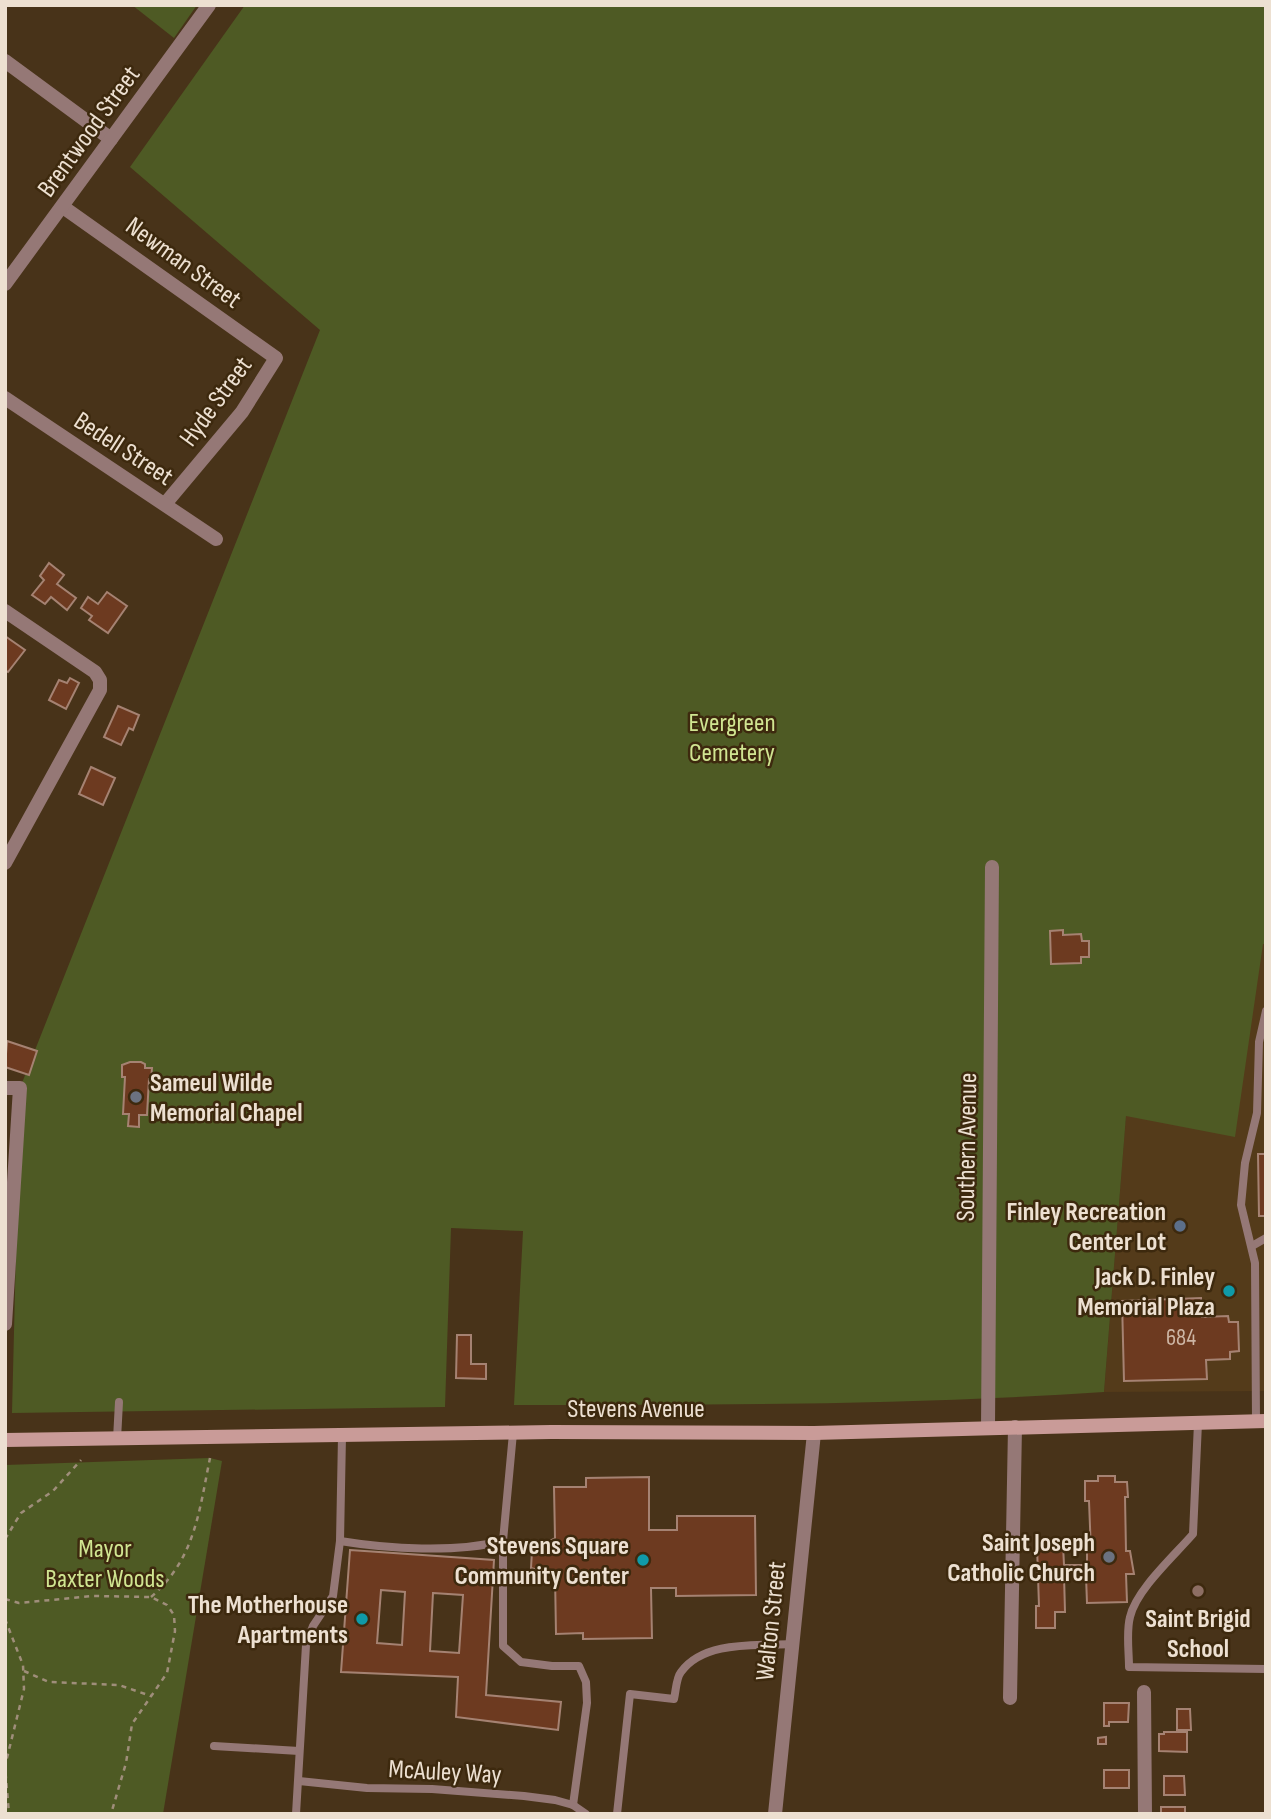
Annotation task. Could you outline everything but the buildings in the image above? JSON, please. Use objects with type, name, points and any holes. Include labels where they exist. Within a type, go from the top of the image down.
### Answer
[{"type":"main road","name":"Stevens Avenue","points":[[5,1440],[513,1433],[814,1433],[1261,1421]]},
{"type":"street","name":"Brentwood Street","points":[[5,284],[209,5]]},
{"type":"street","points":[[5,61],[111,139]]},
{"type":"street","name":"Newman Street","points":[[63,206],[276,358]]},
{"type":"street","name":"Hyde Street","points":[[165,504],[242,412],[276,358]]},
{"type":"street","name":"Bedell Street","points":[[5,398],[216,539]]},
{"type":"street","points":[[5,611],[95,672],[100,680],[100,690],[5,863]]},
{"type":"street","name":"Southern Avenue","points":[[988,1428],[992,867]]},
{"type":"street","points":[[5,1324],[12,1088]]},
{"type":"street","points":[[1010,1698],[1015,1427]]},
{"type":"street","name":"Walton Street","points":[[775,1814],[814,1433]]},
{"type":"street","points":[[1144,1692],[1145,1814]]},
{"type":"lane","points":[[1261,1421],[1255,1264],[1241,1205],[1245,1163],[1257,1113],[1259,1042],[1266,1012]]},
{"type":"lane","points":[[1252,1246],[1266,1238]]},
{"type":"lane","points":[[117,1439],[119,1402]]},
{"type":"lane","points":[[1198,1423],[1193,1534],[1146,1585],[1136,1601],[1129,1618],[1129,1667],[1266,1669]]},
{"type":"lane","points":[[513,1433],[503,1541],[503,1646],[522,1662],[552,1667],[579,1666],[586,1682],[587,1703],[573,1805]]},
{"type":"lane","points":[[296,1814],[306,1645],[313,1626],[333,1596],[340,1541],[342,1436]]},
{"type":"lane","points":[[340,1541],[382,1548],[482,1546],[503,1541]]},
{"type":"lane","points":[[617,1814],[630,1694],[674,1699],[679,1673],[698,1656],[720,1648],[792,1644]]},
{"type":"lane","points":[[214,1746],[299,1751]]},
{"type":"lane","name":"McAuley Way","points":[[299,1781],[367,1788],[432,1789],[523,1796],[573,1805],[586,1814]]},
{"type":"path","points":[[151,1597],[169,1581],[194,1535],[210,1458]]},
{"type":"path","points":[[5,1539],[22,1513],[53,1492],[81,1460]]},
{"type":"path","points":[[5,1599],[19,1603],[93,1596],[151,1597],[167,1605],[174,1615],[176,1631],[167,1673],[131,1724],[126,1763],[111,1814]]},
{"type":"path","points":[[5,1619],[24,1671],[24,1689],[5,1766],[9,1814]]},
{"type":"path","points":[[24,1671],[49,1682],[119,1685],[151,1696]]},
{"type":"shaded area","points":[[1263,943],[1266,944],[1266,1391],[1104,1392],[1126,1115]]},
{"type":"green space","points":[[132,5],[197,5],[174,38]]},
{"type":"green space","name":"Evergreen Cemetery","points":[[245,5],[1266,5],[1266,944],[1263,944],[1235,1137],[1126,1116],[1104,1392],[883,1402],[514,1405],[523,1231],[451,1228],[445,1407],[12,1413],[20,1088],[320,330],[130,167]]},
{"type":"green space","name":"Mayor Baxter Woods","points":[[210,1458],[222,1461],[163,1814],[5,1814],[5,1465]]},
{"type":"place","name":"Sameul Wilde Memorial Chapel","points":[[136,1097]]},
{"type":"place","name":"Finley Recreation Center Lot","points":[[1180,1226]]},
{"type":"place","name":"Jack D. Finley Memorial Plaza","points":[[1229,1291]]},
{"type":"place","name":"Saint Joseph Catholic Church","points":[[1109,1557]]},
{"type":"place","name":"Stevens Square Community Center","points":[[643,1560]]},
{"type":"place","name":"Saint Brigid School","points":[[1198,1591]]},
{"type":"place","name":"The Motherhouse Apartments","points":[[362,1619]]}]
